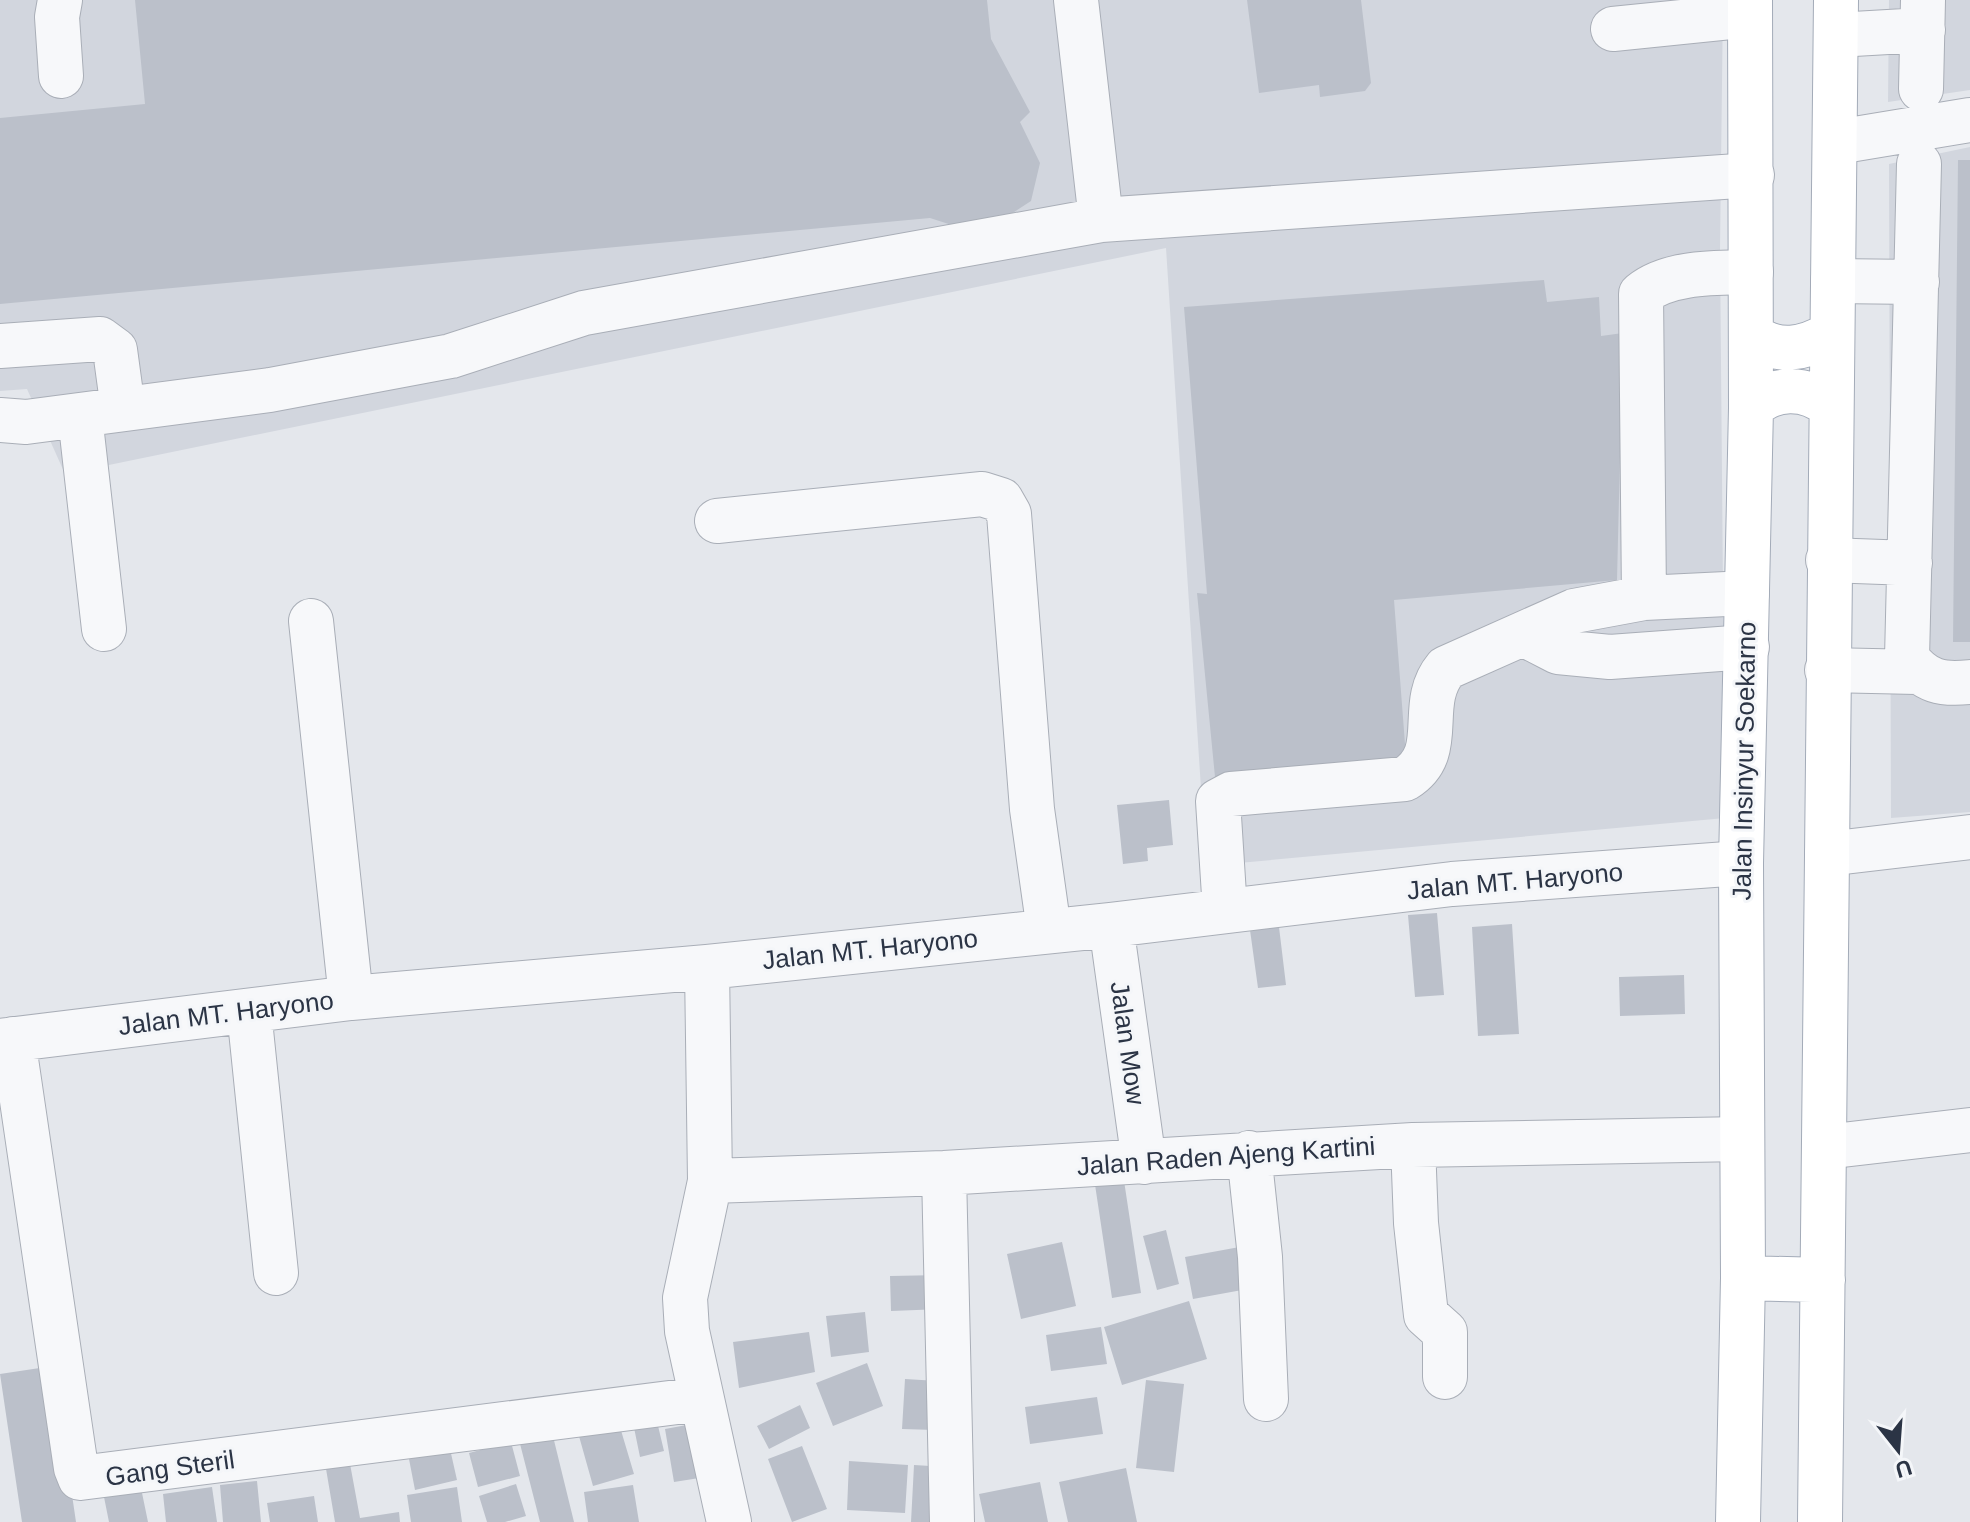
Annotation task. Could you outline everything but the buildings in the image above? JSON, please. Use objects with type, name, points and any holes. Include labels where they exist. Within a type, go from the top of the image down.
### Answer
[{"type":"main road","points":[[1820,1522],[1836,18]]},
{"type":"main road","name":"Jalan Insinyur Soekarno","points":[[1738,1522],[1743,1278],[1741,863],[1751,408],[1750,20]]},
{"type":"main road","points":[[1751,335],[1767,345],[1793,349],[1831,334]]},
{"type":"main road","points":[[1751,408],[1770,394],[1790,391],[1813,395],[1830,406]]},
{"type":"main road","points":[[1743,1278],[1823,1280]]},
{"type":"street","points":[[60,0],[57,17],[61,76]]},
{"type":"street","points":[[1076,0],[1101,220]]},
{"type":"street","points":[[1836,18],[1923,15],[1921,89]]},
{"type":"street","points":[[1614,41],[1750,20]]},
{"type":"street","points":[[1837,142],[1970,120]]},
{"type":"street","points":[[1917,672],[1907,658],[1919,164]]},
{"type":"street","points":[[0,420],[26,422],[80,416],[270,390],[451,356],[584,313],[1101,220],[1752,175]]},
{"type":"street","points":[[1644,598],[1641,294],[1649,287],[1700,274],[1751,272]]},
{"type":"street","points":[[1833,281],[1917,282]]},
{"type":"street","points":[[0,346],[100,339],[115,350],[123,409]]},
{"type":"street","points":[[80,416],[104,629]]},
{"type":"street","points":[[717,521],[982,494],[1001,500],[1009,514],[1032,809],[1049,930]]},
{"type":"street","points":[[1828,560],[1910,563]]},
{"type":"street","points":[[1225,911],[1218,801],[1231,794],[1405,779],[1421,769],[1428,755],[1432,696],[1438,677],[1446,668],[1574,611],[1644,598],[1747,593]]},
{"type":"street","points":[[311,621],[351,998]]},
{"type":"street","points":[[1525,635],[1558,652],[1610,657],[1747,647]]},
{"type":"street","points":[[1827,670],[1917,672],[1943,684],[1970,682]]},
{"type":"street","points":[[1827,854],[1970,837]]},
{"type":"street","name":"Jalan MT. Haryono","points":[[7,1040],[351,998],[707,967],[1111,925],[1452,884],[1741,863]]},
{"type":"street","name":"Jalan Mow","points":[[1111,925],[1144,1162]]},
{"type":"street","points":[[707,967],[710,1181],[685,1298],[687,1331],[729,1522]]},
{"type":"street","points":[[249,1011],[276,1273]]},
{"type":"street","name":"Gang Steril","points":[[7,1040],[80,1478],[701,1399]]},
{"type":"street","points":[[1825,1147],[1970,1130]]},
{"type":"street","name":"Jalan Raden Ajeng Kartini","points":[[710,1181],[944,1173],[1413,1145],[1742,1139]]},
{"type":"street","points":[[1413,1145],[1416,1223],[1426,1315],[1445,1332],[1445,1377]]},
{"type":"street","points":[[1249,1153],[1260,1257],[1266,1399]]},
{"type":"street","points":[[944,1173],[952,1522]]},
{"type":"shaded area","points":[[0,0],[1723,0],[1720,249],[1725,818],[1206,866],[1166,248],[65,474],[27,389],[0,391]]},
{"type":"shaded area","points":[[1889,0],[1970,0],[1970,90],[1888,102]]},
{"type":"shaded area","points":[[1970,147],[1970,812],[1891,818],[1889,164]]}]
